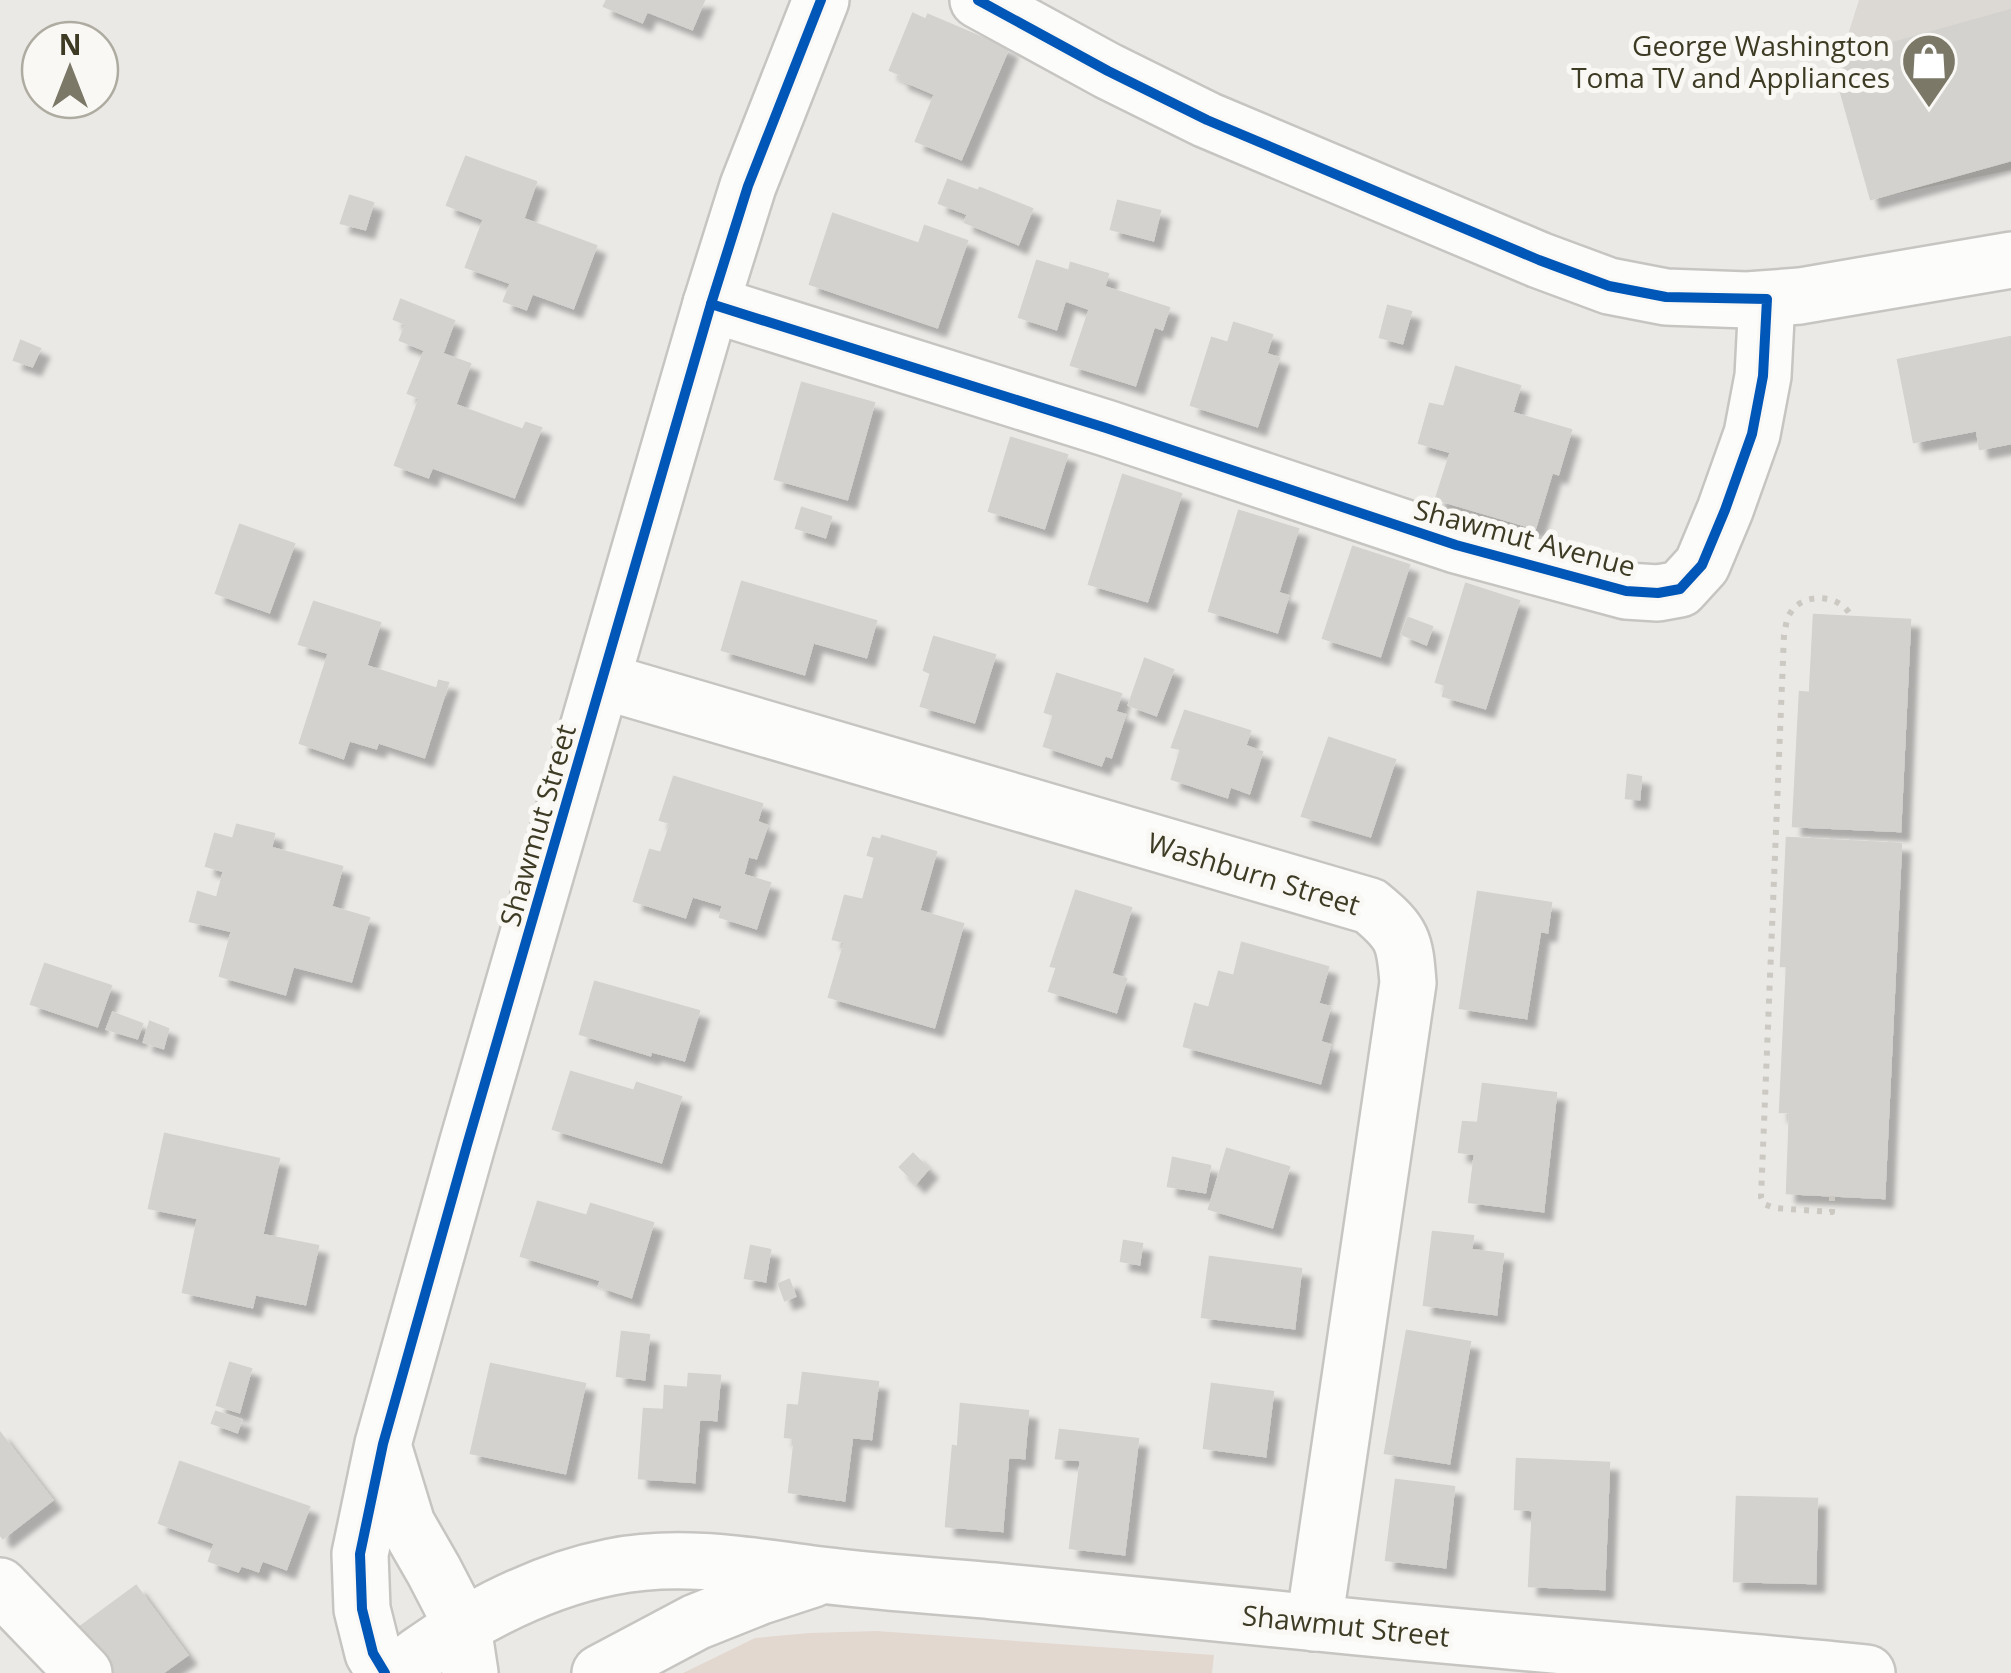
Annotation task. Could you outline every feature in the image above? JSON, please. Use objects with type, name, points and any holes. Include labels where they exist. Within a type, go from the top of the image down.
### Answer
[{"type":"street","name":"Shawmut Street","points":[[821,0],[748,186],[710,304],[383,1444],[360,1554],[362,1609],[373,1653],[428,1659],[492,1611],[551,1585],[611,1567],[720,1561],[825,1575],[1314,1623],[1867,1673]]},
{"type":"street","points":[[978,0],[1108,72],[1207,120],[1539,260],[1610,286],[1666,297],[1768,299],[2011,260]]},
{"type":"street","name":"Shawmut Avenue","points":[[710,304],[1106,428],[1456,545],[1626,591],[1658,593],[1680,589],[1702,565],[1726,510],[1752,434],[1763,376],[1768,299]]},
{"type":"street","name":"Washburn Street","points":[[603,681],[1370,906],[1394,926],[1406,950],[1408,983],[1314,1623]]},
{"type":"street","points":[[383,1444],[407,1524],[434,1570],[428,1659]]},
{"type":"street","name":"Shawmut Street","points":[[600,1673],[696,1622],[825,1575]]},
{"type":"street","points":[[0,1586],[84,1673]]},
{"type":"path","points":[[1832,1196],[1832,1212],[1774,1208],[1764,1204],[1761,1197],[1784,635],[1788,615],[1794,606],[1807,600],[1825,598],[1843,604],[1851,617]]},
{"type":"shaded area","name":"George Washington Toma TV and Appliances","points":[[1859,0],[2011,0],[2011,170],[1871,199],[1832,60],[1841,57]]},
{"type":"shaded area","points":[[877,1631],[1214,1655],[1212,1673],[683,1673],[755,1638]]},
{"type":"building","points":[[607,0],[704,0],[692,29],[647,11],[642,22],[604,6]]},
{"type":"building","name":"George Washington Toma TV and Appliances","points":[[2011,10],[2011,160],[1871,199],[1832,60]]},
{"type":"building","points":[[913,14],[926,20],[928,15],[1008,49],[961,159],[916,141],[935,94],[900,79],[902,75],[890,70]]},
{"type":"building","points":[[466,157],[536,182],[523,219],[596,246],[573,308],[532,293],[526,309],[504,301],[511,283],[466,267],[484,219],[447,205]]},
{"type":"building","points":[[948,180],[1032,209],[1018,244],[965,222],[968,214],[939,203]]},
{"type":"building","points":[[350,196],[373,203],[365,229],[341,223]]},
{"type":"building","points":[[1118,201],[1160,211],[1153,240],[1111,229]]},
{"type":"building","points":[[833,214],[919,244],[925,226],[967,241],[937,327],[810,284]]},
{"type":"building","points":[[1037,261],[1069,271],[1071,263],[1108,274],[1104,287],[1169,308],[1162,329],[1154,326],[1135,385],[1071,365],[1090,309],[1065,300],[1056,329],[1019,317]]},
{"type":"building","points":[[401,300],[454,321],[442,354],[470,364],[455,405],[523,430],[526,423],[541,428],[514,497],[432,467],[428,477],[395,465],[420,398],[408,393],[425,350],[400,340],[406,324],[394,319]]},
{"type":"building","points":[[1388,306],[1411,312],[1402,343],[1380,337]]},
{"type":"building","points":[[1234,323],[1272,335],[1266,354],[1279,358],[1257,426],[1191,405],[1212,338],[1228,343]]},
{"type":"building","points":[[2011,337],[2011,443],[1980,449],[1977,430],[1914,442],[1898,360]]},
{"type":"building","points":[[21,341],[40,349],[32,366],[14,360]]},
{"type":"building","points":[[1456,367],[1520,386],[1512,413],[1571,430],[1558,474],[1552,472],[1535,528],[1436,499],[1451,452],[1419,443],[1430,404],[1444,407]]},
{"type":"building","points":[[802,383],[874,403],[847,499],[775,479]]},
{"type":"building","points":[[1011,438],[1067,455],[1044,528],[989,511]]},
{"type":"building","points":[[1123,475],[1181,494],[1147,601],[1089,584]]},
{"type":"building","points":[[802,508],[831,517],[825,537],[796,528]]},
{"type":"building","points":[[1239,511],[1298,529],[1278,593],[1288,596],[1277,632],[1209,611]]},
{"type":"building","points":[[240,525],[294,544],[269,612],[216,593]]},
{"type":"building","points":[[1353,547],[1409,565],[1380,656],[1323,638]]},
{"type":"building","points":[[742,582],[876,621],[866,657],[813,642],[804,674],[722,650]]},
{"type":"building","points":[[1466,584],[1519,601],[1485,708],[1443,696],[1446,685],[1436,682]]},
{"type":"building","points":[[314,602],[380,623],[366,666],[437,689],[439,681],[448,683],[424,757],[378,742],[376,748],[349,740],[343,758],[300,743],[329,653],[299,644]]},
{"type":"building","points":[[1814,615],[1910,620],[1900,831],[1793,826],[1800,692],[1810,693]]},
{"type":"building","points":[[1408,618],[1432,627],[1426,644],[1402,634]]},
{"type":"building","points":[[934,637],[995,655],[974,722],[921,706],[931,673],[924,670]]},
{"type":"building","points":[[1145,659],[1173,670],[1156,715],[1129,705]]},
{"type":"building","points":[[1057,674],[1121,694],[1115,712],[1125,715],[1111,757],[1105,755],[1101,765],[1044,746],[1054,715],[1045,712]]},
{"type":"building","points":[[1185,711],[1250,731],[1245,746],[1262,752],[1249,793],[1230,786],[1227,797],[1172,779],[1181,749],[1172,747]]},
{"type":"building","points":[[1329,738],[1395,760],[1370,836],[1302,816]]},
{"type":"building","points":[[1628,775],[1641,777],[1639,799],[1626,798]]},
{"type":"building","points":[[674,777],[762,804],[757,822],[767,826],[756,858],[748,856],[743,875],[770,883],[756,928],[720,917],[723,905],[692,896],[685,917],[634,901],[650,850],[661,853],[671,823],[660,820]]},
{"type":"building","points":[[237,825],[274,834],[271,848],[342,867],[331,907],[369,918],[351,981],[293,966],[285,994],[220,976],[232,931],[190,921],[198,892],[217,898],[224,871],[206,866],[215,834],[233,839]]},
{"type":"building","points":[[882,836],[936,852],[919,911],[963,924],[934,1027],[829,997],[845,942],[833,939],[845,896],[863,900],[875,857],[868,855],[873,838],[881,840]]},
{"type":"building","points":[[1787,838],[1901,844],[1884,1198],[1787,1193],[1790,1112],[1780,1112],[1787,966],[1781,966]]},
{"type":"building","points":[[1076,891],[1131,908],[1111,974],[1126,979],[1116,1012],[1049,991],[1057,967],[1051,966]]},
{"type":"building","points":[[1478,892],[1551,903],[1547,932],[1540,931],[1526,1018],[1460,1008]]},
{"type":"building","points":[[1242,943],[1328,967],[1318,1004],[1330,1007],[1320,1042],[1330,1045],[1320,1083],[1184,1046],[1195,1004],[1209,1008],[1219,972],[1234,976]]},
{"type":"building","points":[[45,964],[111,986],[97,1026],[31,1004]]},
{"type":"building","points":[[595,982],[699,1011],[684,1060],[651,1051],[650,1055],[580,1034]]},
{"type":"building","points":[[113,1013],[142,1024],[137,1038],[107,1029]]},
{"type":"building","points":[[150,1022],[168,1029],[163,1048],[144,1042]]},
{"type":"building","points":[[571,1072],[634,1091],[637,1083],[681,1097],[661,1162],[553,1129]]},
{"type":"building","points":[[1483,1084],[1556,1093],[1543,1211],[1469,1202],[1475,1154],[1459,1152],[1463,1122],[1478,1123]]},
{"type":"building","points":[[165,1134],[279,1159],[262,1235],[318,1246],[305,1304],[255,1294],[252,1307],[183,1292],[198,1218],[149,1208]]},
{"type":"building","points":[[1227,1149],[1289,1167],[1272,1227],[1209,1209]]},
{"type":"building","points":[[913,1154],[928,1169],[916,1183],[900,1167]]},
{"type":"building","points":[[1173,1158],[1210,1166],[1205,1192],[1168,1186]]},
{"type":"building","points":[[538,1202],[587,1216],[591,1204],[653,1223],[631,1297],[599,1286],[601,1280],[521,1256]]},
{"type":"building","points":[[1433,1232],[1473,1236],[1471,1250],[1503,1254],[1496,1314],[1424,1305]]},
{"type":"building","points":[[1124,1241],[1142,1244],[1139,1264],[1121,1261]]},
{"type":"building","points":[[751,1246],[770,1250],[765,1281],[745,1278]]},
{"type":"building","points":[[1210,1257],[1301,1269],[1294,1328],[1202,1317]]},
{"type":"building","points":[[789,1280],[795,1296],[785,1300],[779,1284]]},
{"type":"building","points":[[1407,1331],[1470,1342],[1449,1463],[1385,1453]]},
{"type":"building","points":[[622,1332],[649,1335],[644,1379],[617,1376]]},
{"type":"building","points":[[230,1363],[251,1369],[239,1412],[217,1405]]},
{"type":"building","points":[[491,1364],[585,1384],[565,1473],[471,1453]]},
{"type":"building","points":[[803,1373],[878,1382],[871,1439],[852,1437],[844,1500],[789,1492],[795,1438],[785,1437],[788,1405],[799,1406]]},
{"type":"building","points":[[689,1374],[720,1376],[716,1420],[699,1419],[694,1482],[639,1478],[644,1409],[664,1410],[665,1386],[688,1388]]},
{"type":"building","points":[[1212,1384],[1273,1392],[1265,1456],[1204,1448]]},
{"type":"building","points":[[961,1404],[1028,1411],[1024,1458],[1008,1457],[1002,1531],[946,1526]]},
{"type":"building","points":[[216,1412],[241,1420],[237,1432],[212,1423]]},
{"type":"building","points":[[1060,1430],[1138,1439],[1124,1554],[1070,1548],[1081,1460],[1056,1458]]},
{"type":"building","points":[[0,1433],[52,1500],[3,1538],[0,1534]]},
{"type":"building","points":[[1517,1459],[1609,1463],[1604,1589],[1529,1586],[1533,1510],[1515,1509]]},
{"type":"building","points":[[180,1462],[309,1507],[286,1569],[262,1560],[258,1571],[241,1565],[238,1571],[209,1561],[215,1543],[159,1523]]},
{"type":"building","points":[[1396,1480],[1454,1487],[1445,1567],[1386,1560]]},
{"type":"building","points":[[1737,1497],[1817,1499],[1815,1583],[1734,1581]]},
{"type":"building","points":[[136,1586],[187,1655],[162,1673],[107,1673],[76,1630]]},
{"type":"cycle path","points":[[385,1673],[373,1653],[362,1609],[360,1554],[383,1444],[711,304],[748,186],[821,0]]},
{"type":"cycle path","points":[[711,304],[1106,428],[1456,545],[1626,591],[1658,593],[1680,589],[1702,565],[1752,434],[1763,376],[1767,299],[1666,297],[1609,286],[1539,260],[1207,120],[978,0]]},
{"type":"place","name":"George Washington Toma TV and Appliances","points":[[1929,110]]}]
